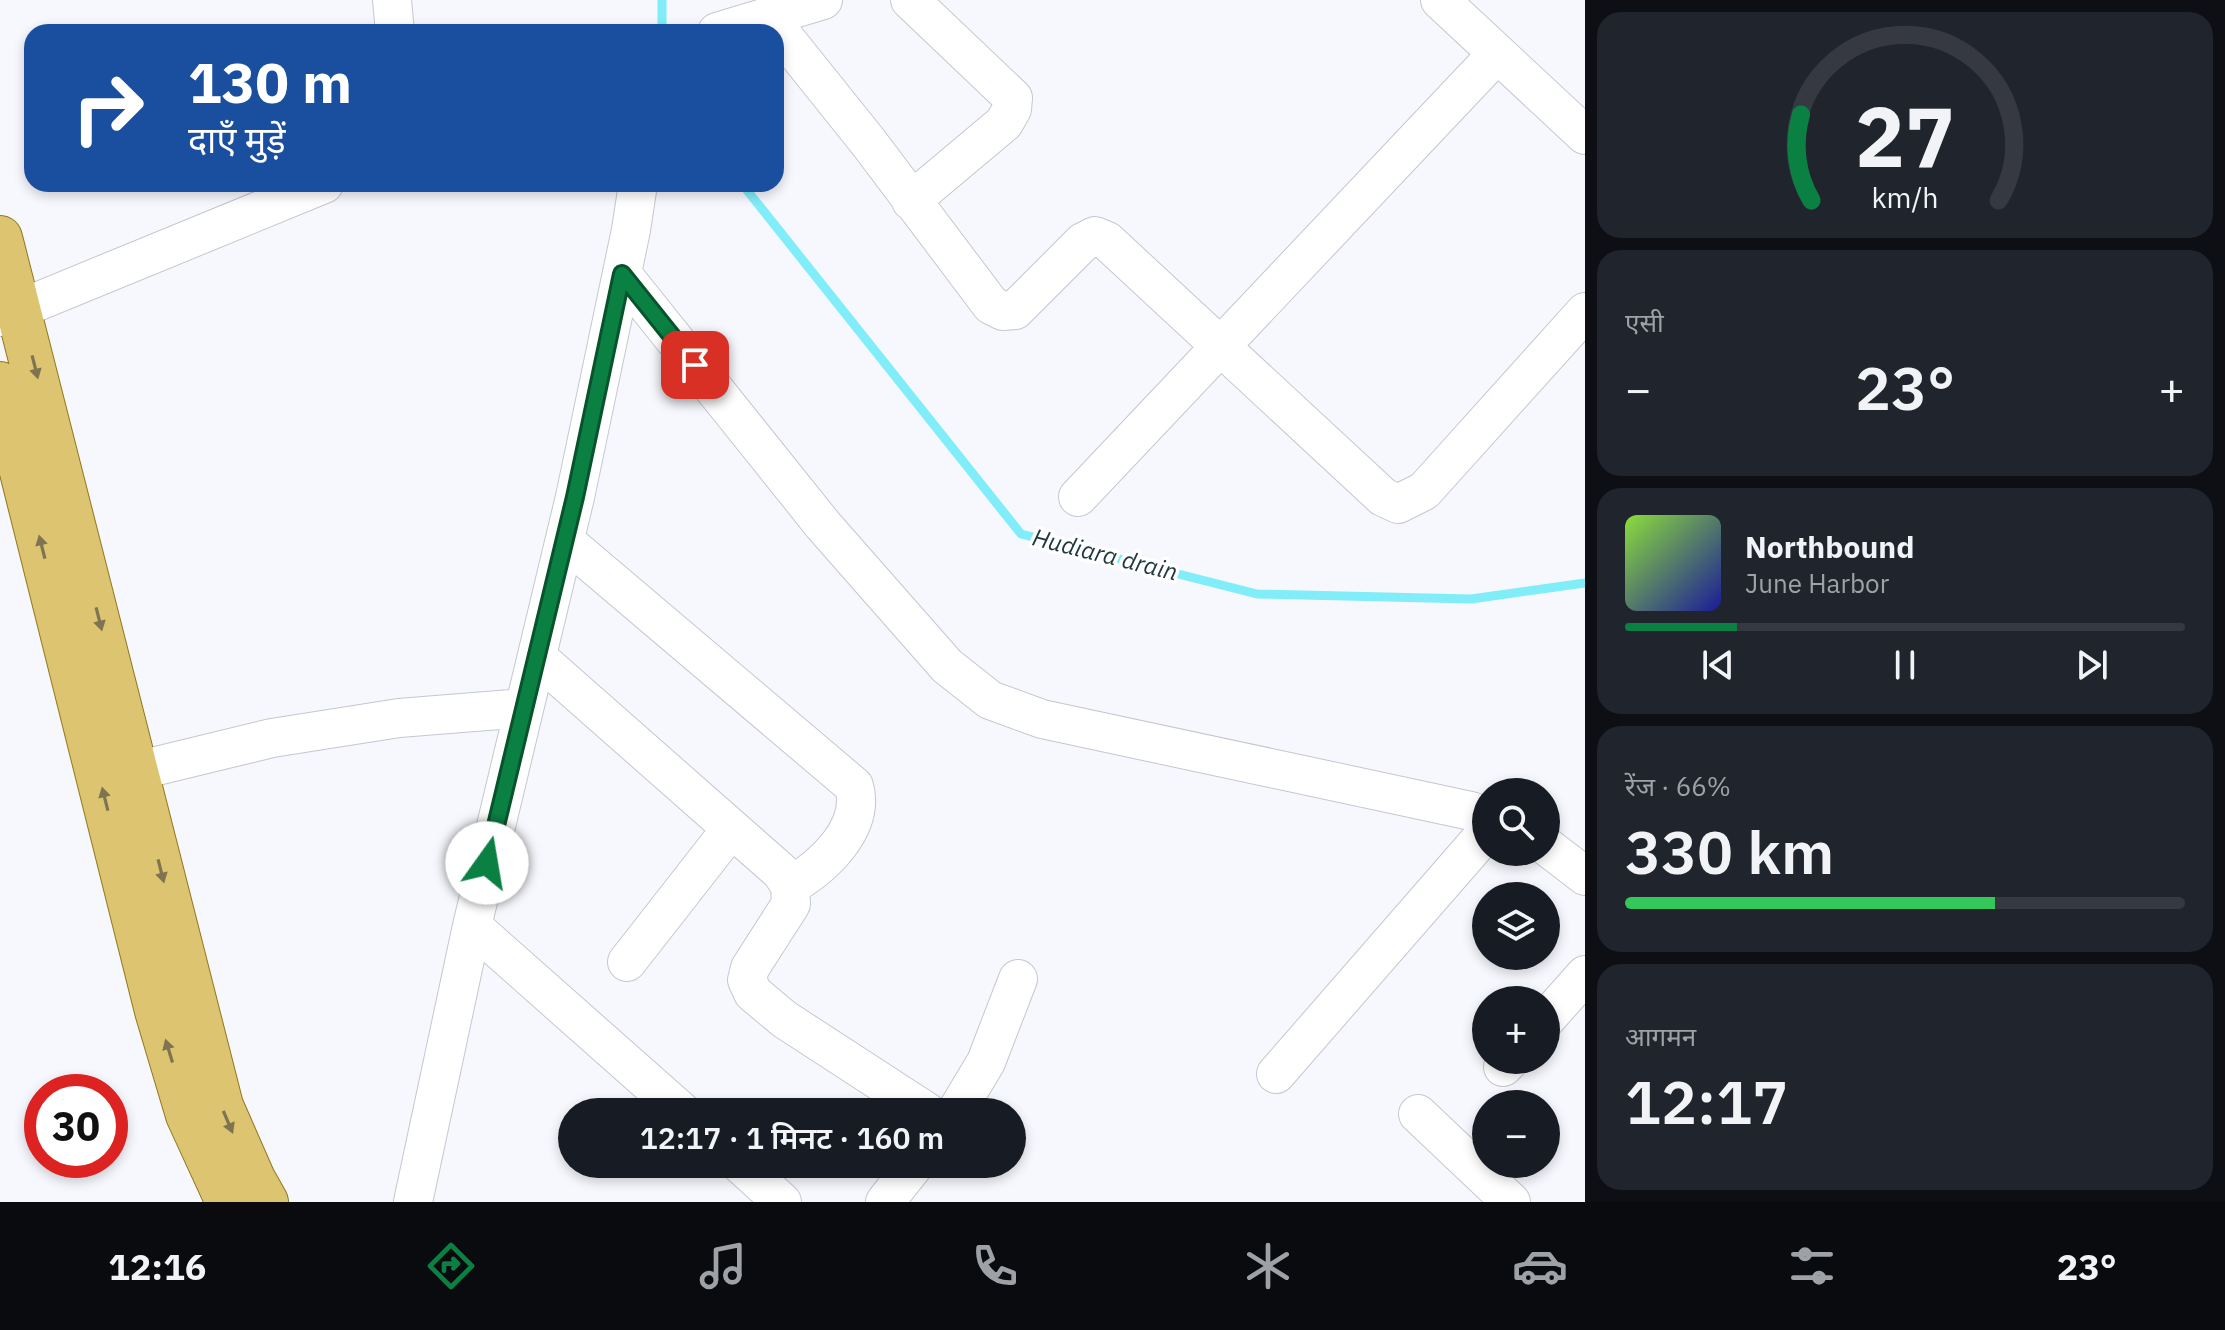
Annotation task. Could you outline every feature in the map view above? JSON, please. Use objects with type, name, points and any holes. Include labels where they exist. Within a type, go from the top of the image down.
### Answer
[{"type":"main road","points":[[0,238],[10,312],[136,771],[221,1106],[256,1202]]},
{"type":"main road","points":[[0,384],[157,1011],[188,1115],[256,1202]]},
{"type":"street","points":[[392,0],[394,24]]},
{"type":"street","points":[[744,24],[823,0]]},
{"type":"street","points":[[910,0],[1013,98],[1012,109],[1004,123],[911,201]]},
{"type":"street","points":[[1440,0],[1585,135]]},
{"type":"street","points":[[768,17],[773,24]]},
{"type":"street","points":[[784,38],[991,305],[1003,311],[1015,310],[1083,242],[1095,236],[1107,241],[1383,497],[1398,504],[1424,491],[1585,312]]},
{"type":"street","points":[[1078,497],[1496,55]]},
{"type":"street","points":[[10,312],[304,192]]},
{"type":"street","points":[[413,1202],[472,926],[565,541],[637,192]]},
{"type":"street","points":[[622,274],[823,525],[947,666],[990,700],[1071,726],[1472,811]]},
{"type":"street","points":[[565,541],[854,786],[858,799],[855,815],[843,839],[811,874],[790,886]]},
{"type":"street","points":[[537,657],[781,872],[790,886],[791,904],[750,968],[747,980],[753,993],[784,1019],[905,1098]]},
{"type":"street","points":[[136,771],[286,736],[399,718],[524,708]]},
{"type":"street","points":[[627,962],[731,829]]},
{"type":"street","points":[[1276,1074],[1472,849]]},
{"type":"street","points":[[1560,857],[1585,876]]},
{"type":"street","points":[[472,926],[666,1098]]},
{"type":"street","points":[[1560,1003],[1585,975]]},
{"type":"street","points":[[964,1098],[986,1062],[1018,979]]},
{"type":"street","points":[[1418,1114],[1511,1202]]},
{"type":"street","points":[[755,1178],[782,1202]]},
{"type":"street","points":[[885,1202],[904,1178]]},
{"type":"waterway","name":"Hudiara drain","points":[[662,0],[662,24]]},
{"type":"waterway","name":"Hudiara drain","points":[[748,192],[1021,534],[1257,594],[1471,599],[1585,583]]},
{"type":"route","points":[[487,863],[575,497],[622,274],[695,365]]}]
